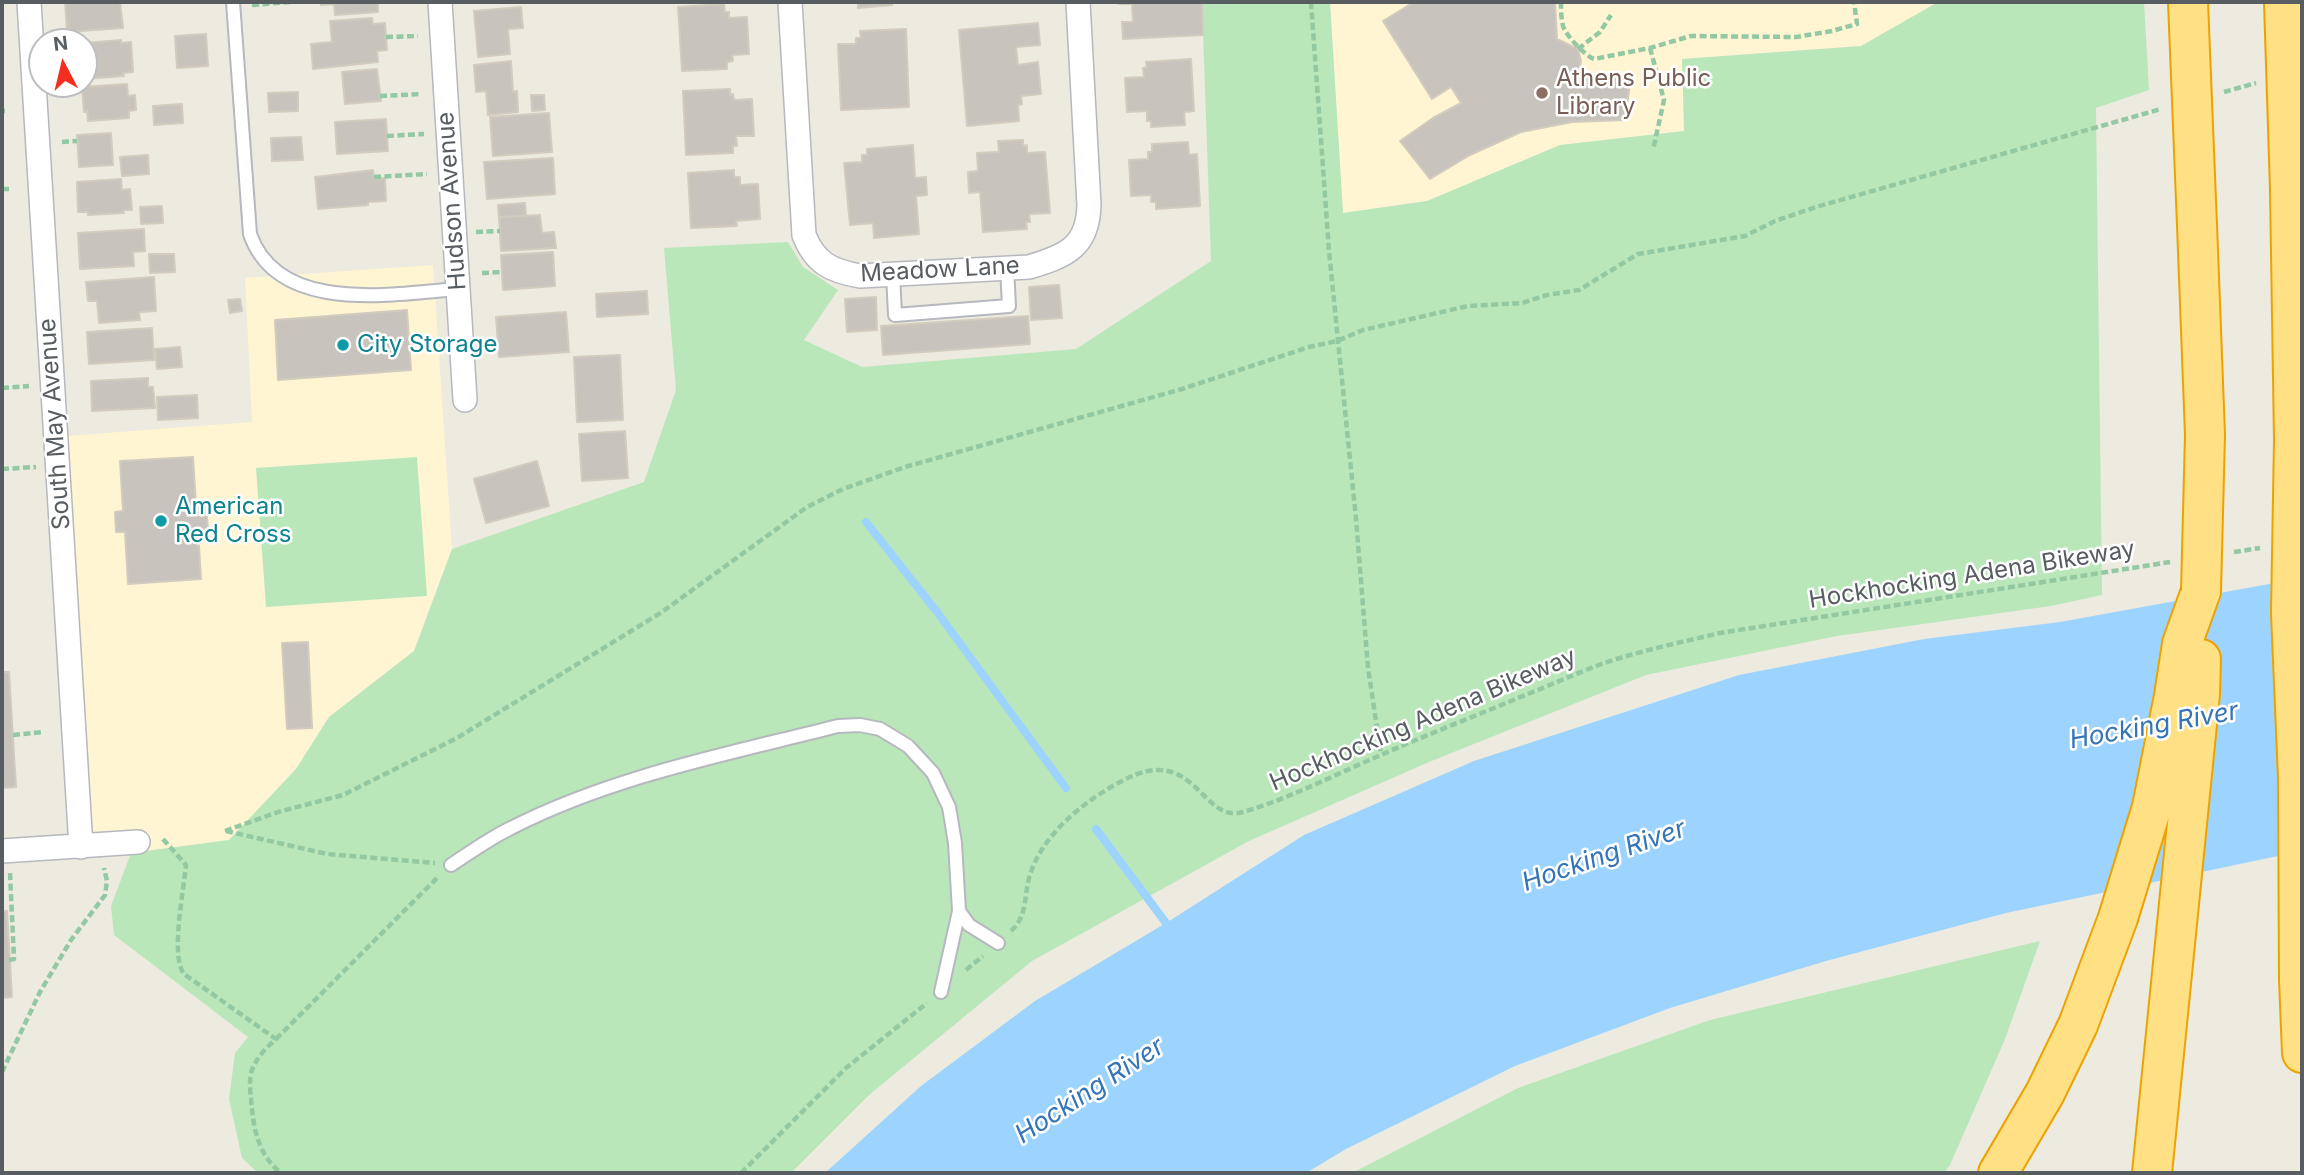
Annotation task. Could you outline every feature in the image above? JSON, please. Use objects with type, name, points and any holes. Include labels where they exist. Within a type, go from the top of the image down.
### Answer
[{"type":"highway","points":[[2152,1173],[2200,694],[2205,435],[2188,2]]},
{"type":"highway","points":[[2284,2],[2294,440],[2291,612],[2298,778],[2302,1053]]},
{"type":"highway","points":[[2294,440],[2302,497]]},
{"type":"highway","points":[[1998,1173],[2045,1093],[2078,1025],[2118,918],[2152,807],[2182,643],[2201,591]]},
{"type":"street","name":"South May Avenue","points":[[29,2],[88,846]]},
{"type":"street","name":"Hudson Avenue","points":[[440,2],[465,400]]},
{"type":"street","name":"Meadow Lane","points":[[790,2],[804,235],[810,249],[824,264],[839,272],[860,276],[1030,267],[1070,251],[1089,223],[1078,2]]},
{"type":"street","points":[[2,851],[138,842]]},
{"type":"lane","points":[[233,4],[250,234],[262,259],[290,279],[338,295],[458,289]]},
{"type":"lane","points":[[893,274],[895,315],[1010,306],[1007,268]]},
{"type":"lane","points":[[451,864],[509,829],[596,792],[649,774],[838,726],[860,725],[880,730],[908,746],[933,773],[949,807],[955,843],[959,911],[940,992]]},
{"type":"lane","points":[[959,911],[969,925],[999,943]]},
{"type":"path","points":[[233,4],[289,2]]},
{"type":"path","points":[[1311,2],[1337,341],[1356,519],[1368,668],[1381,754]]},
{"type":"path","points":[[1561,2],[1565,31],[1575,41],[1578,49],[1594,59],[1650,48],[1691,36],[1796,37],[1832,31],[1857,24],[1854,2]]},
{"type":"path","points":[[1578,49],[1600,32],[1611,15]]},
{"type":"path","points":[[386,37],[418,36]]},
{"type":"path","points":[[1650,48],[1664,100],[1653,150]]},
{"type":"path","points":[[2223,92],[2263,80]]},
{"type":"path","points":[[380,96],[421,94]]},
{"type":"path","points":[[451,864],[327,854],[225,831],[278,812],[343,795],[457,738],[662,612],[807,507],[843,489],[905,467],[1182,389],[1309,347],[1337,341],[1363,330],[1468,306],[1522,303],[1547,295],[1579,290],[1638,254],[1745,236],[1816,207],[2171,107]]},
{"type":"path","points":[[387,136],[424,134]]},
{"type":"path","points":[[374,177],[427,174]]},
{"type":"path","points":[[2,189],[10,189]]},
{"type":"path","points":[[2,388],[22,387]]},
{"type":"path","points":[[2,469],[27,468]]},
{"type":"path","points":[[2225,554],[2264,547]]},
{"type":"path","name":"Hockhocking Adena Bikeway","points":[[741,1173],[846,1068],[1019,925],[1033,867],[1057,829],[1088,803],[1138,774],[1155,770],[1180,773],[1222,810],[1240,813],[1606,663],[1656,647],[1733,631],[2170,562]]},
{"type":"path","points":[[13,735],[43,732]]},
{"type":"path","points":[[163,839],[186,865],[177,948],[178,967],[276,1039]]},
{"type":"path","points":[[2,1072],[40,992],[71,940],[105,895],[107,881],[88,846]]},
{"type":"path","points":[[281,1173],[261,1150],[255,1134],[251,1072],[261,1054],[451,864]]},
{"type":"path","points":[[9,960],[13,959],[10,874]]},
{"type":"shaded area","points":[[1330,2],[1938,2],[1861,46],[1683,59],[1684,131],[1560,145],[1427,201],[1343,213]]},
{"type":"shaded area","points":[[433,265],[452,549],[414,651],[329,717],[296,769],[229,840],[89,858],[66,436],[252,422],[245,278]]},
{"type":"green space","points":[[1202,2],[1330,2],[1343,213],[1427,201],[1560,145],[1684,131],[1682,59],[1861,46],[1938,2],[2144,2],[2149,90],[2096,108],[2102,595],[2051,606],[1837,636],[1646,675],[1429,762],[1249,841],[1032,961],[869,1095],[791,1173],[258,1173],[242,1158],[229,1099],[235,1053],[248,1037],[114,935],[111,906],[131,853],[229,840],[296,769],[329,717],[414,651],[452,549],[644,482],[676,390],[664,248],[788,242],[803,267],[838,290],[804,340],[862,367],[1076,349],[1211,261]]},
{"type":"green space","points":[[417,457],[427,596],[266,607],[256,468]]},
{"type":"green space","points":[[2040,941],[2005,1039],[1950,1165],[1944,1173],[1352,1173],[1518,1088],[1710,1020]]},
{"type":"water","name":"Hocking River","points":[[2302,578],[2302,851],[2006,913],[1826,961],[1670,1008],[1515,1066],[1346,1149],[1306,1173],[825,1173],[921,1086],[1035,1001],[1166,923],[1304,835],[1474,761],[1739,675],[1924,639],[2060,622]]},
{"type":"building","points":[[65,2],[120,2],[123,28],[67,28]]},
{"type":"building","points":[[321,2],[378,2],[378,12],[335,15],[334,4],[321,5]]},
{"type":"building","points":[[858,2],[892,2],[892,5],[858,8]]},
{"type":"building","points":[[1119,2],[1202,2],[1203,35],[1123,39],[1122,22],[1133,22],[1132,4]]},
{"type":"building","name":"Athens Public Library","points":[[1414,2],[1555,2],[1557,39],[1578,49],[1581,61],[1579,75],[1631,76],[1625,120],[1572,122],[1521,132],[1470,155],[1430,179],[1400,141],[1461,103],[1451,87],[1432,99],[1383,21]]},
{"type":"building","points":[[724,4],[729,18],[747,17],[749,54],[732,55],[733,61],[727,62],[727,69],[682,71],[678,7]]},
{"type":"building","points":[[521,7],[523,28],[508,29],[510,54],[478,57],[474,11]]},
{"type":"building","points":[[372,18],[373,24],[385,23],[387,50],[377,51],[378,62],[313,69],[311,44],[332,42],[330,21]]},
{"type":"building","points":[[1038,23],[1040,45],[1016,47],[1018,65],[1038,62],[1041,94],[1021,96],[1022,104],[1018,105],[1019,121],[967,126],[959,30]]},
{"type":"building","points":[[906,29],[909,107],[841,110],[838,44],[856,44],[856,38],[861,38],[860,31]]},
{"type":"building","points":[[206,34],[208,66],[177,68],[175,36]]},
{"type":"building","points":[[98,42],[131,42],[133,72],[123,73],[124,76],[98,78]]},
{"type":"building","points":[[1191,59],[1194,111],[1184,112],[1185,125],[1151,127],[1151,121],[1147,121],[1147,111],[1127,112],[1125,78],[1144,77],[1143,68],[1147,67],[1146,62]]},
{"type":"building","points":[[511,61],[513,92],[517,91],[518,112],[488,115],[486,91],[476,92],[474,65]]},
{"type":"building","points":[[377,69],[381,101],[345,104],[342,72]]},
{"type":"building","points":[[127,84],[128,96],[135,95],[136,110],[129,111],[129,118],[88,121],[83,98],[98,98],[98,86]]},
{"type":"building","points":[[730,89],[734,100],[752,99],[754,136],[736,136],[737,146],[733,146],[733,153],[686,155],[683,91]]},
{"type":"building","points":[[298,92],[298,111],[269,112],[268,93]]},
{"type":"building","points":[[531,95],[544,95],[545,110],[532,111]]},
{"type":"building","points":[[182,104],[183,123],[154,125],[153,106]]},
{"type":"building","points":[[549,113],[552,152],[493,156],[490,117]]},
{"type":"building","points":[[386,119],[388,151],[337,154],[335,122]]},
{"type":"building","points":[[111,133],[113,165],[79,167],[77,135]]},
{"type":"building","points":[[301,137],[303,160],[272,161],[271,138]]},
{"type":"building","points":[[1023,140],[1023,146],[1027,145],[1027,153],[1045,152],[1050,213],[1029,214],[1027,229],[983,232],[980,192],[969,193],[968,172],[978,171],[977,153],[999,152],[998,141]]},
{"type":"building","points":[[1188,142],[1189,155],[1197,154],[1200,206],[1156,209],[1156,202],[1151,202],[1151,195],[1131,196],[1129,160],[1148,159],[1152,144]]},
{"type":"building","points":[[913,145],[915,178],[926,177],[927,195],[916,196],[919,234],[874,238],[873,223],[850,225],[844,163],[862,162],[862,155],[867,155],[867,149]]},
{"type":"building","points":[[148,155],[149,174],[122,176],[120,157]]},
{"type":"building","points":[[553,158],[555,194],[487,199],[484,162]]},
{"type":"building","points":[[373,170],[374,179],[385,178],[386,201],[318,209],[315,177]]},
{"type":"building","points":[[734,170],[734,177],[740,177],[740,185],[758,184],[760,219],[736,221],[737,226],[691,228],[688,173]]},
{"type":"building","points":[[121,179],[122,190],[130,189],[132,210],[88,215],[88,212],[78,212],[77,182]]},
{"type":"building","points":[[525,203],[526,216],[499,217],[498,205]]},
{"type":"building","points":[[162,206],[163,223],[141,224],[140,207]]},
{"type":"building","points":[[540,215],[542,233],[554,232],[556,248],[501,251],[499,217]]},
{"type":"building","points":[[144,229],[145,251],[133,252],[134,266],[80,269],[78,233]]},
{"type":"building","points":[[553,252],[555,286],[503,290],[501,255]]},
{"type":"building","points":[[149,254],[174,254],[175,272],[150,273]]},
{"type":"building","points":[[154,277],[156,311],[139,312],[140,320],[99,323],[97,301],[88,301],[86,282]]},
{"type":"building","points":[[1059,285],[1062,318],[1031,320],[1029,287]]},
{"type":"building","points":[[647,291],[648,314],[597,317],[596,294]]},
{"type":"building","points":[[876,297],[877,330],[847,332],[845,299]]},
{"type":"building","points":[[240,299],[242,311],[230,313],[228,300]]},
{"type":"building","name":"City Storage","points":[[407,310],[411,370],[278,380],[275,320]]},
{"type":"building","points":[[566,312],[569,352],[499,357],[496,317]]},
{"type":"building","points":[[1028,316],[1030,344],[883,355],[881,326]]},
{"type":"building","points":[[152,328],[154,360],[89,364],[87,332]]},
{"type":"building","points":[[180,347],[182,367],[157,369],[155,349]]},
{"type":"building","points":[[620,355],[623,420],[577,422],[574,357]]},
{"type":"building","points":[[148,378],[148,387],[153,387],[155,408],[92,411],[91,381]]},
{"type":"building","points":[[197,395],[198,418],[158,420],[157,397]]},
{"type":"building","points":[[625,431],[628,478],[582,481],[579,434]]},
{"type":"building","name":"American Red Cross","points":[[193,457],[196,504],[206,504],[208,529],[198,530],[201,579],[128,584],[125,532],[116,532],[115,512],[123,511],[120,461]]},
{"type":"building","points":[[537,461],[549,506],[486,523],[474,479]]},
{"type":"building","points":[[308,642],[312,728],[287,729],[282,643]]},
{"type":"building","points":[[2,672],[9,672],[16,787],[2,788]]},
{"type":"building","points":[[2,911],[7,911],[12,997],[2,998]]},
{"type":"waterway","points":[[866,522],[937,612],[1066,788]]},
{"type":"waterway","points":[[1096,829],[1166,923]]},
{"type":"place","name":"Athens Public Library","points":[[1542,93]]},
{"type":"place","name":"City Storage","points":[[343,345]]},
{"type":"place","name":"American Red Cross","points":[[161,521]]}]
